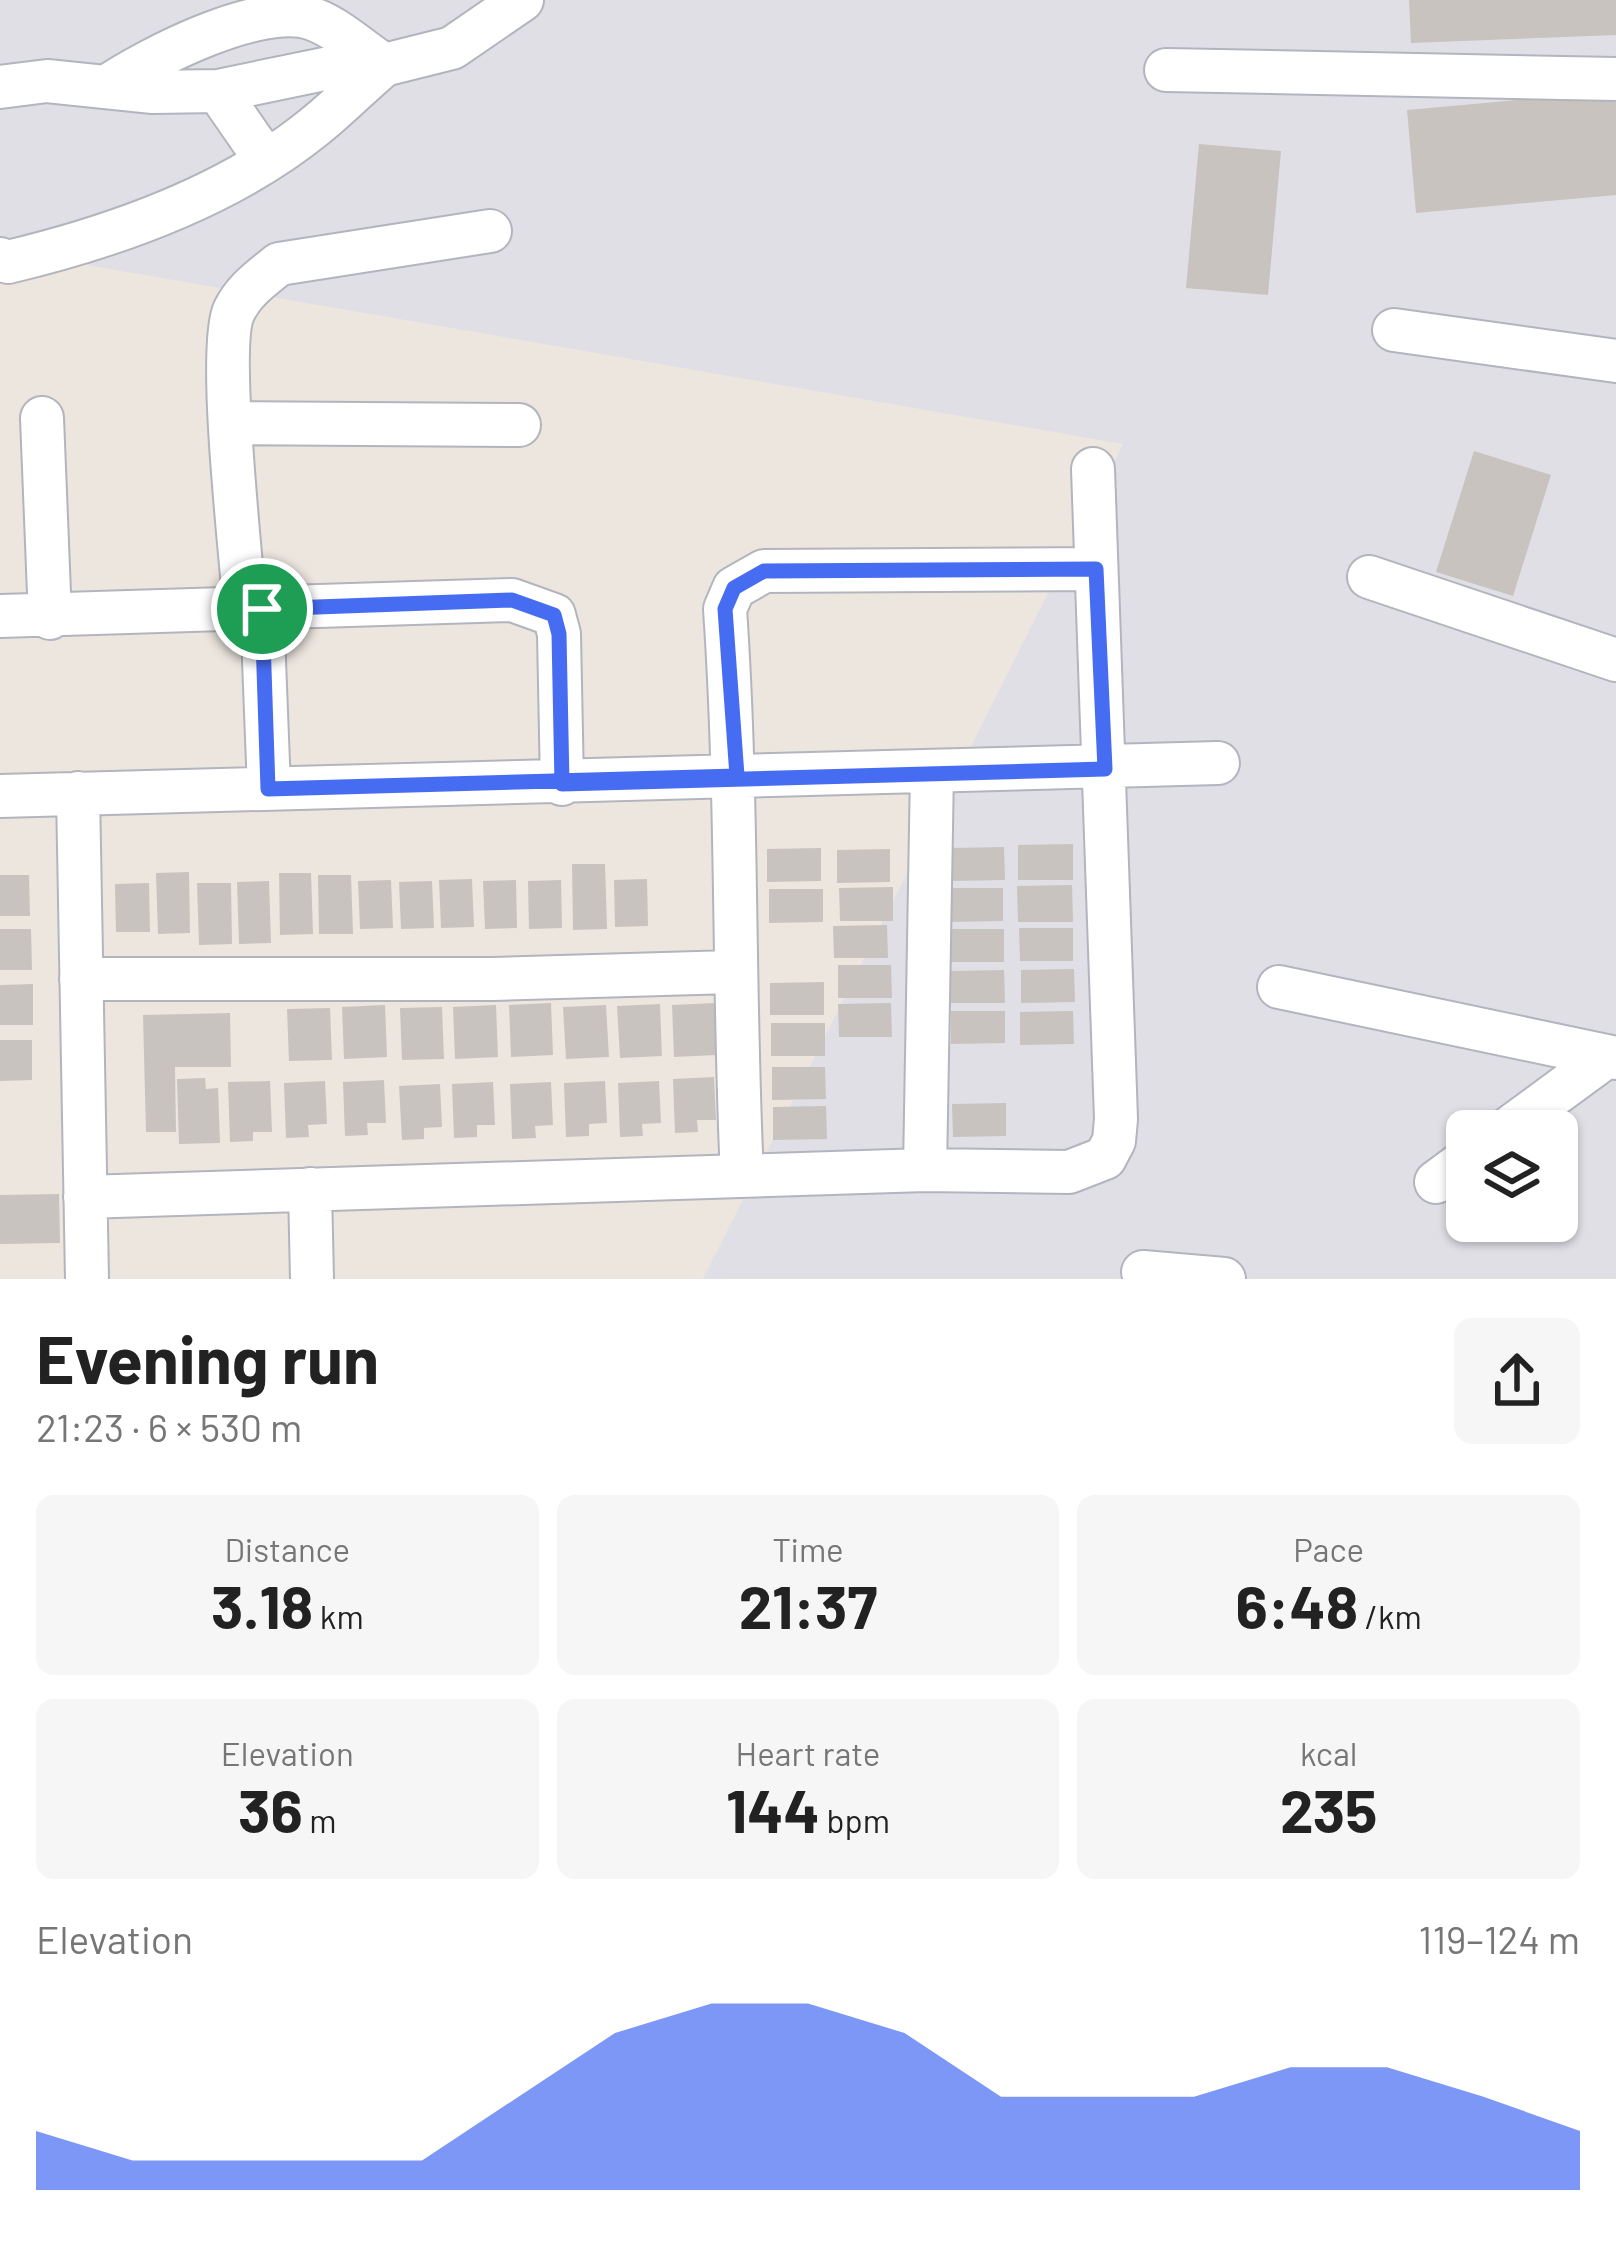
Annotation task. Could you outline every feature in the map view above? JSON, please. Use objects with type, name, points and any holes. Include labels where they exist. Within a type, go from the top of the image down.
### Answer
[{"type":"street","points":[[0,87],[47,81],[218,91],[334,67],[384,64],[452,47],[522,0]]},
{"type":"street","points":[[106,87],[177,49],[270,16],[312,19],[384,64]]},
{"type":"street","points":[[0,260],[90,243],[265,159],[313,129],[384,64]]},
{"type":"street","points":[[1166,70],[1616,79]]},
{"type":"street","points":[[218,91],[265,159]]},
{"type":"street","points":[[268,789],[254,609],[231,423],[232,315],[251,286],[279,264],[490,231]]},
{"type":"street","points":[[1394,330],[1616,361]]},
{"type":"street","points":[[42,418],[50,618]]},
{"type":"street","points":[[231,423],[519,425]]},
{"type":"street","points":[[85,1197],[925,1170],[1069,1172],[1105,1158],[1114,1141],[1093,470]]},
{"type":"street","points":[[742,1176],[732,972],[737,776],[725,609],[734,588],[764,571],[1096,569]]},
{"type":"street","points":[[1369,577],[1616,660]]},
{"type":"street","points":[[0,616],[512,600],[554,615],[559,634],[562,784]]},
{"type":"street","points":[[0,796],[1218,763]]},
{"type":"street","points":[[925,1170],[932,771]]},
{"type":"street","points":[[78,793],[87,1279]]},
{"type":"street","points":[[81,979],[493,979],[732,972]]},
{"type":"street","points":[[1279,987],[1612,1057]]},
{"type":"street","points":[[1535,1110],[1612,1057]]},
{"type":"street","points":[[310,1189],[312,1279]]},
{"type":"street","points":[[1143,1272],[1224,1279]]},
{"type":"shaded area","points":[[0,0],[1616,0],[1616,1279],[703,1279],[1123,444],[0,250]]},
{"type":"building","points":[[1409,0],[1616,0],[1616,35],[1411,43]]},
{"type":"building","points":[[1616,91],[1616,195],[1416,213],[1407,110]]},
{"type":"building","points":[[1199,144],[1281,151],[1268,295],[1186,288]]},
{"type":"building","points":[[1474,451],[1551,475],[1513,596],[1436,572]]},
{"type":"building","points":[[1073,844],[1073,880],[1018,880],[1018,845]]},
{"type":"building","points":[[1004,847],[1005,880],[951,881],[950,848]]},
{"type":"building","points":[[821,848],[821,881],[767,882],[767,849]]},
{"type":"building","points":[[890,849],[890,882],[837,883],[837,850]]},
{"type":"building","points":[[572,864],[605,864],[607,929],[573,930]]},
{"type":"building","points":[[189,872],[190,933],[158,934],[156,873]]},
{"type":"building","points":[[279,873],[311,873],[313,934],[280,935]]},
{"type":"building","points":[[0,875],[29,875],[30,916],[0,916]]},
{"type":"building","points":[[318,875],[351,875],[353,934],[319,934]]},
{"type":"building","points":[[472,879],[474,927],[441,928],[439,880]]},
{"type":"building","points":[[647,879],[648,926],[615,927],[614,880]]},
{"type":"building","points":[[391,880],[393,928],[360,929],[358,881]]},
{"type":"building","points":[[516,880],[517,928],[485,929],[483,881]]},
{"type":"building","points":[[561,880],[562,928],[529,929],[528,881]]},
{"type":"building","points":[[269,881],[271,943],[239,944],[237,882]]},
{"type":"building","points":[[432,881],[434,928],[401,929],[399,882]]},
{"type":"building","points":[[149,883],[150,932],[116,932],[115,884]]},
{"type":"building","points":[[197,883],[231,883],[232,944],[199,945]]},
{"type":"building","points":[[1072,885],[1073,922],[1018,922],[1017,886]]},
{"type":"building","points":[[893,887],[893,921],[840,921],[839,888]]},
{"type":"building","points":[[949,888],[1003,888],[1003,921],[949,922]]},
{"type":"building","points":[[769,889],[823,889],[823,922],[769,923]]},
{"type":"building","points":[[887,925],[888,958],[834,958],[833,926]]},
{"type":"building","points":[[1019,928],[1073,928],[1073,961],[1020,961]]},
{"type":"building","points":[[0,929],[31,929],[32,970],[0,970]]},
{"type":"building","points":[[950,929],[1004,929],[1004,962],[950,962]]},
{"type":"building","points":[[838,965],[891,965],[892,998],[838,998]]},
{"type":"building","points":[[1074,969],[1075,1002],[1021,1003],[1021,970]]},
{"type":"building","points":[[1004,970],[1005,1003],[951,1003],[950,971]]},
{"type":"building","points":[[824,982],[824,1015],[770,1015],[770,983]]},
{"type":"building","points":[[33,984],[33,1025],[0,1025],[0,985]]},
{"type":"building","points":[[551,1003],[553,1055],[511,1057],[509,1005]]},
{"type":"building","points":[[715,1003],[717,1055],[674,1057],[672,1005]]},
{"type":"building","points":[[891,1003],[892,1037],[839,1037],[838,1004]]},
{"type":"building","points":[[660,1004],[662,1056],[620,1058],[617,1006]]},
{"type":"building","points":[[385,1005],[387,1057],[344,1059],[342,1007]]},
{"type":"building","points":[[496,1005],[498,1057],[455,1059],[453,1007]]},
{"type":"building","points":[[606,1005],[609,1057],[566,1059],[563,1007]]},
{"type":"building","points":[[442,1007],[444,1059],[402,1060],[400,1008]]},
{"type":"building","points":[[330,1008],[332,1060],[289,1061],[287,1009]]},
{"type":"building","points":[[951,1011],[1005,1011],[1005,1043],[951,1044]]},
{"type":"building","points":[[1073,1011],[1074,1044],[1020,1045],[1020,1012]]},
{"type":"building","points":[[230,1013],[231,1067],[175,1067],[176,1132],[146,1132],[143,1015]]},
{"type":"building","points":[[771,1023],[825,1023],[825,1056],[771,1056]]},
{"type":"building","points":[[0,1040],[32,1040],[32,1080],[0,1081]]},
{"type":"building","points":[[772,1067],[825,1067],[826,1099],[772,1100]]},
{"type":"building","points":[[714,1077],[716,1120],[697,1120],[698,1132],[675,1133],[673,1079]]},
{"type":"building","points":[[205,1078],[206,1089],[218,1088],[220,1143],[179,1144],[177,1079]]},
{"type":"building","points":[[384,1080],[386,1123],[367,1123],[368,1135],[345,1136],[343,1082]]},
{"type":"building","points":[[270,1081],[272,1132],[253,1132],[253,1141],[230,1142],[228,1082]]},
{"type":"building","points":[[325,1081],[327,1124],[308,1125],[309,1137],[286,1138],[284,1083]]},
{"type":"building","points":[[605,1081],[607,1123],[589,1124],[589,1136],[566,1137],[564,1083]]},
{"type":"building","points":[[659,1081],[661,1123],[642,1124],[643,1136],[620,1137],[618,1083]]},
{"type":"building","points":[[493,1082],[495,1125],[477,1125],[477,1137],[454,1138],[452,1084]]},
{"type":"building","points":[[551,1082],[553,1125],[535,1126],[536,1138],[512,1139],[510,1084]]},
{"type":"building","points":[[440,1084],[442,1127],[424,1128],[424,1139],[402,1140],[399,1086]]},
{"type":"building","points":[[1006,1103],[1006,1136],[953,1137],[952,1104]]},
{"type":"building","points":[[826,1106],[827,1139],[773,1140],[773,1107]]},
{"type":"building","points":[[59,1194],[60,1243],[0,1244],[0,1195]]},
{"type":"route","points":[[262,609],[268,789],[562,784],[737,776],[725,609],[734,588],[764,571],[1096,569],[1105,769],[562,784],[559,634],[554,615],[512,600],[262,609]]}]
